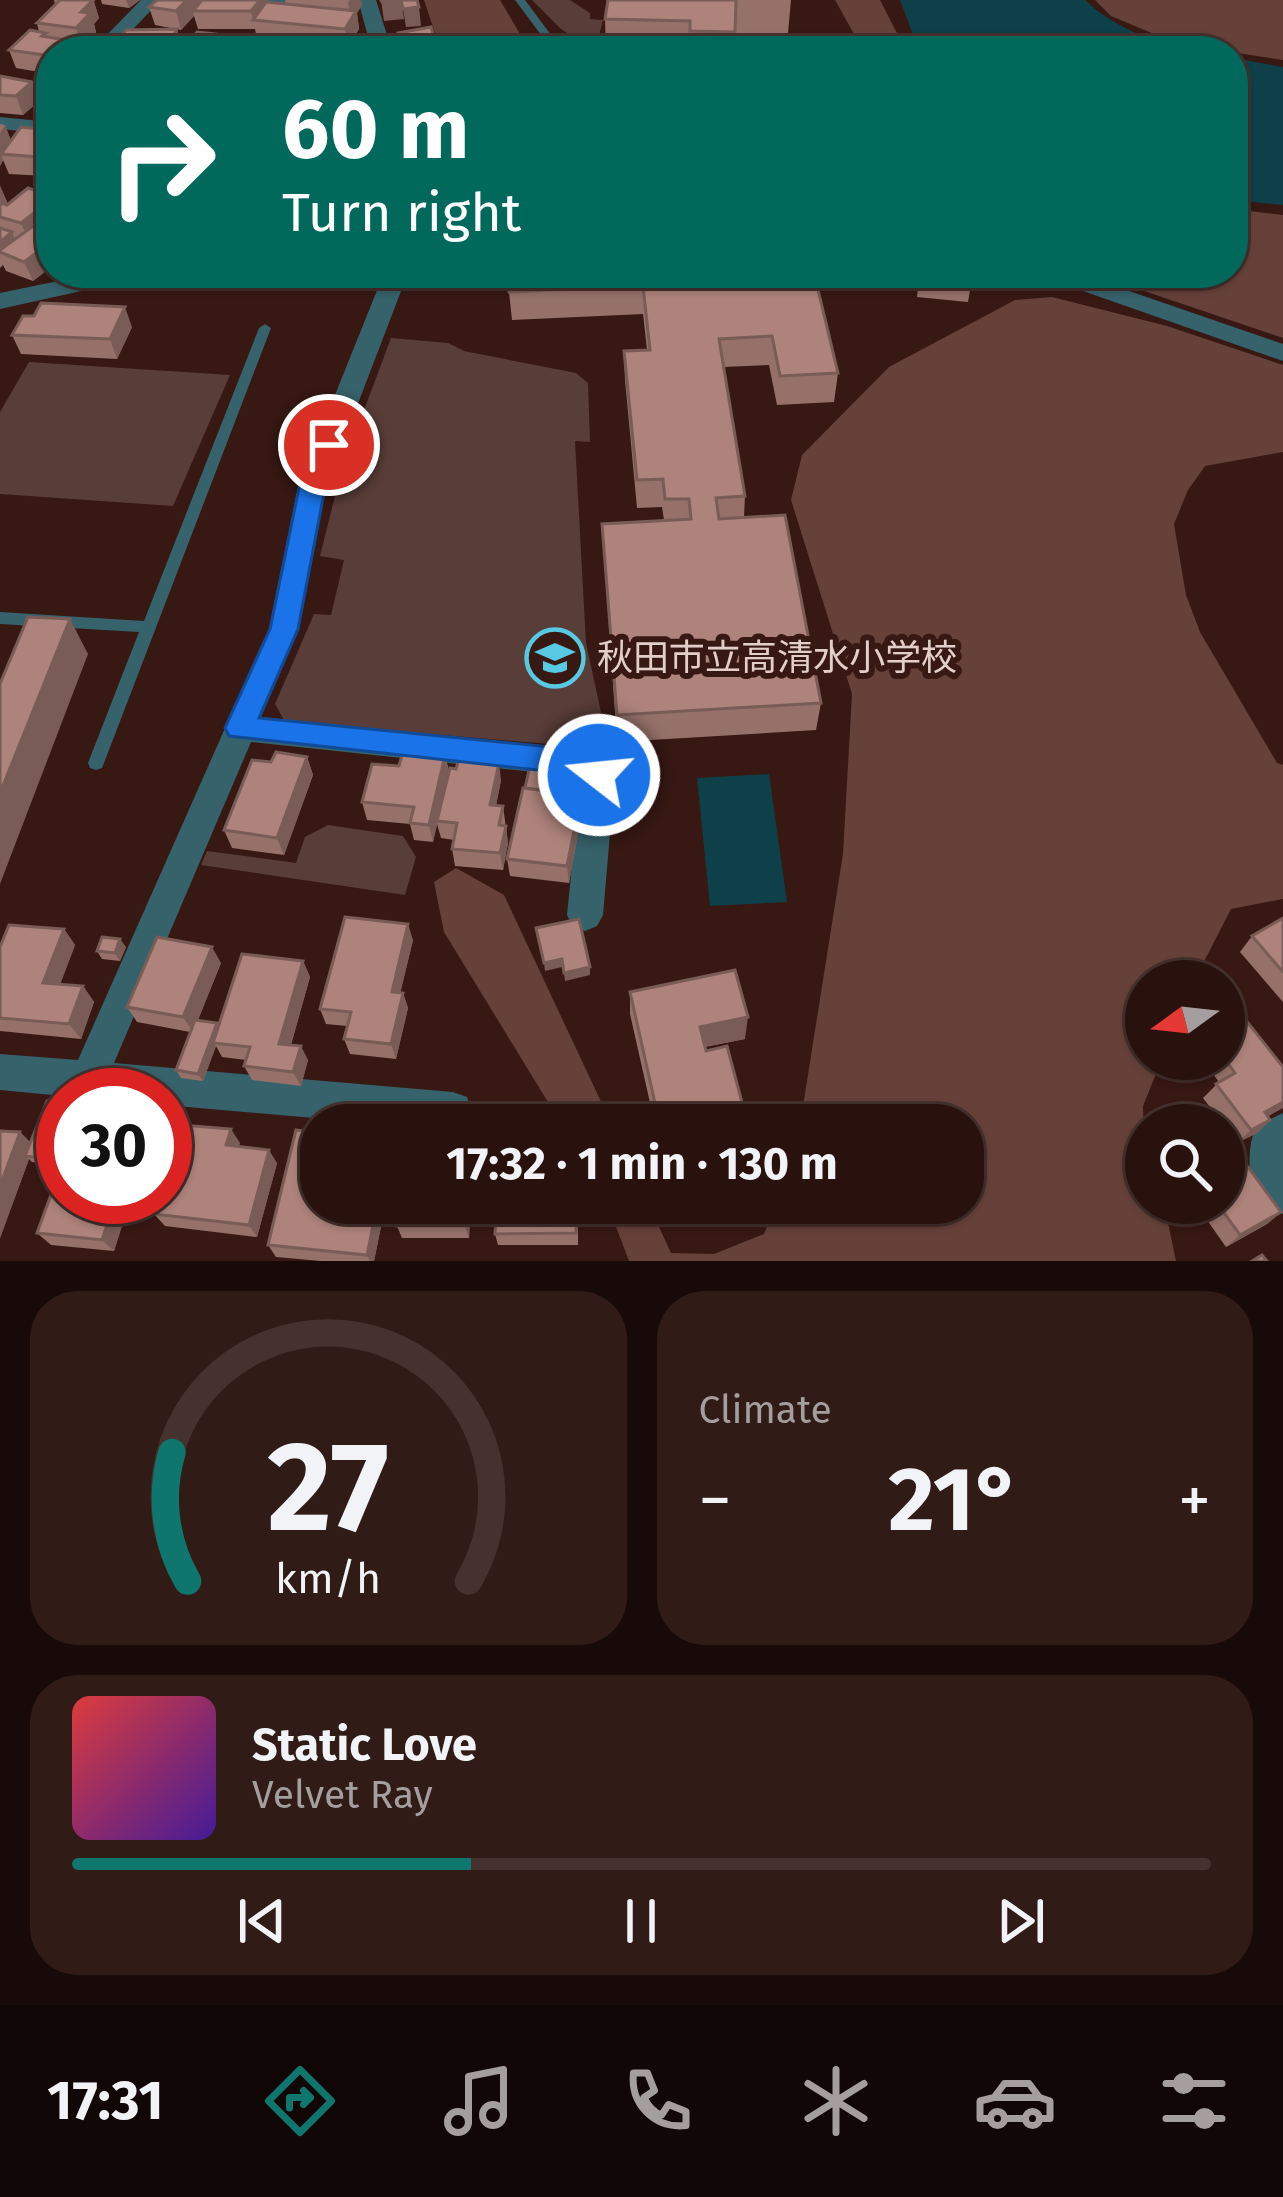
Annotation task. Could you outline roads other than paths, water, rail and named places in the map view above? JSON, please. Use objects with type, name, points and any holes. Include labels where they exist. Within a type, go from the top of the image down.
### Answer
[{"type":"street","points":[[116,36],[152,0]]},
{"type":"street","points":[[253,0],[287,4]]},
{"type":"street","points":[[367,0],[378,36]]},
{"type":"street","points":[[0,123],[36,127]]},
{"type":"street","points":[[0,301],[61,288]]},
{"type":"street","points":[[93,1068],[284,629],[312,488],[389,288]]},
{"type":"street","points":[[1097,288],[1283,353]]},
{"type":"street","points":[[240,728],[590,764],[599,775],[586,915]]},
{"type":"street","points":[[0,1072],[36,1074]]},
{"type":"street","points":[[192,1087],[376,1104]]},
{"type":"street","points":[[1283,1132],[1270,1140],[1269,1174],[1283,1194]]},
{"type":"lane","points":[[520,0],[547,36]]},
{"type":"lane","points":[[97,763],[265,328]]},
{"type":"lane","points":[[0,618],[149,627]]},
{"type":"water","points":[[900,0],[1085,0],[1109,19],[1145,36],[913,36]]},
{"type":"water","points":[[1248,61],[1283,67],[1283,205],[1248,202]]},
{"type":"water","points":[[769,774],[787,902],[710,906],[697,778]]},
{"type":"place","name":"秋田市立高清水小学校","points":[[555,658]]}]
